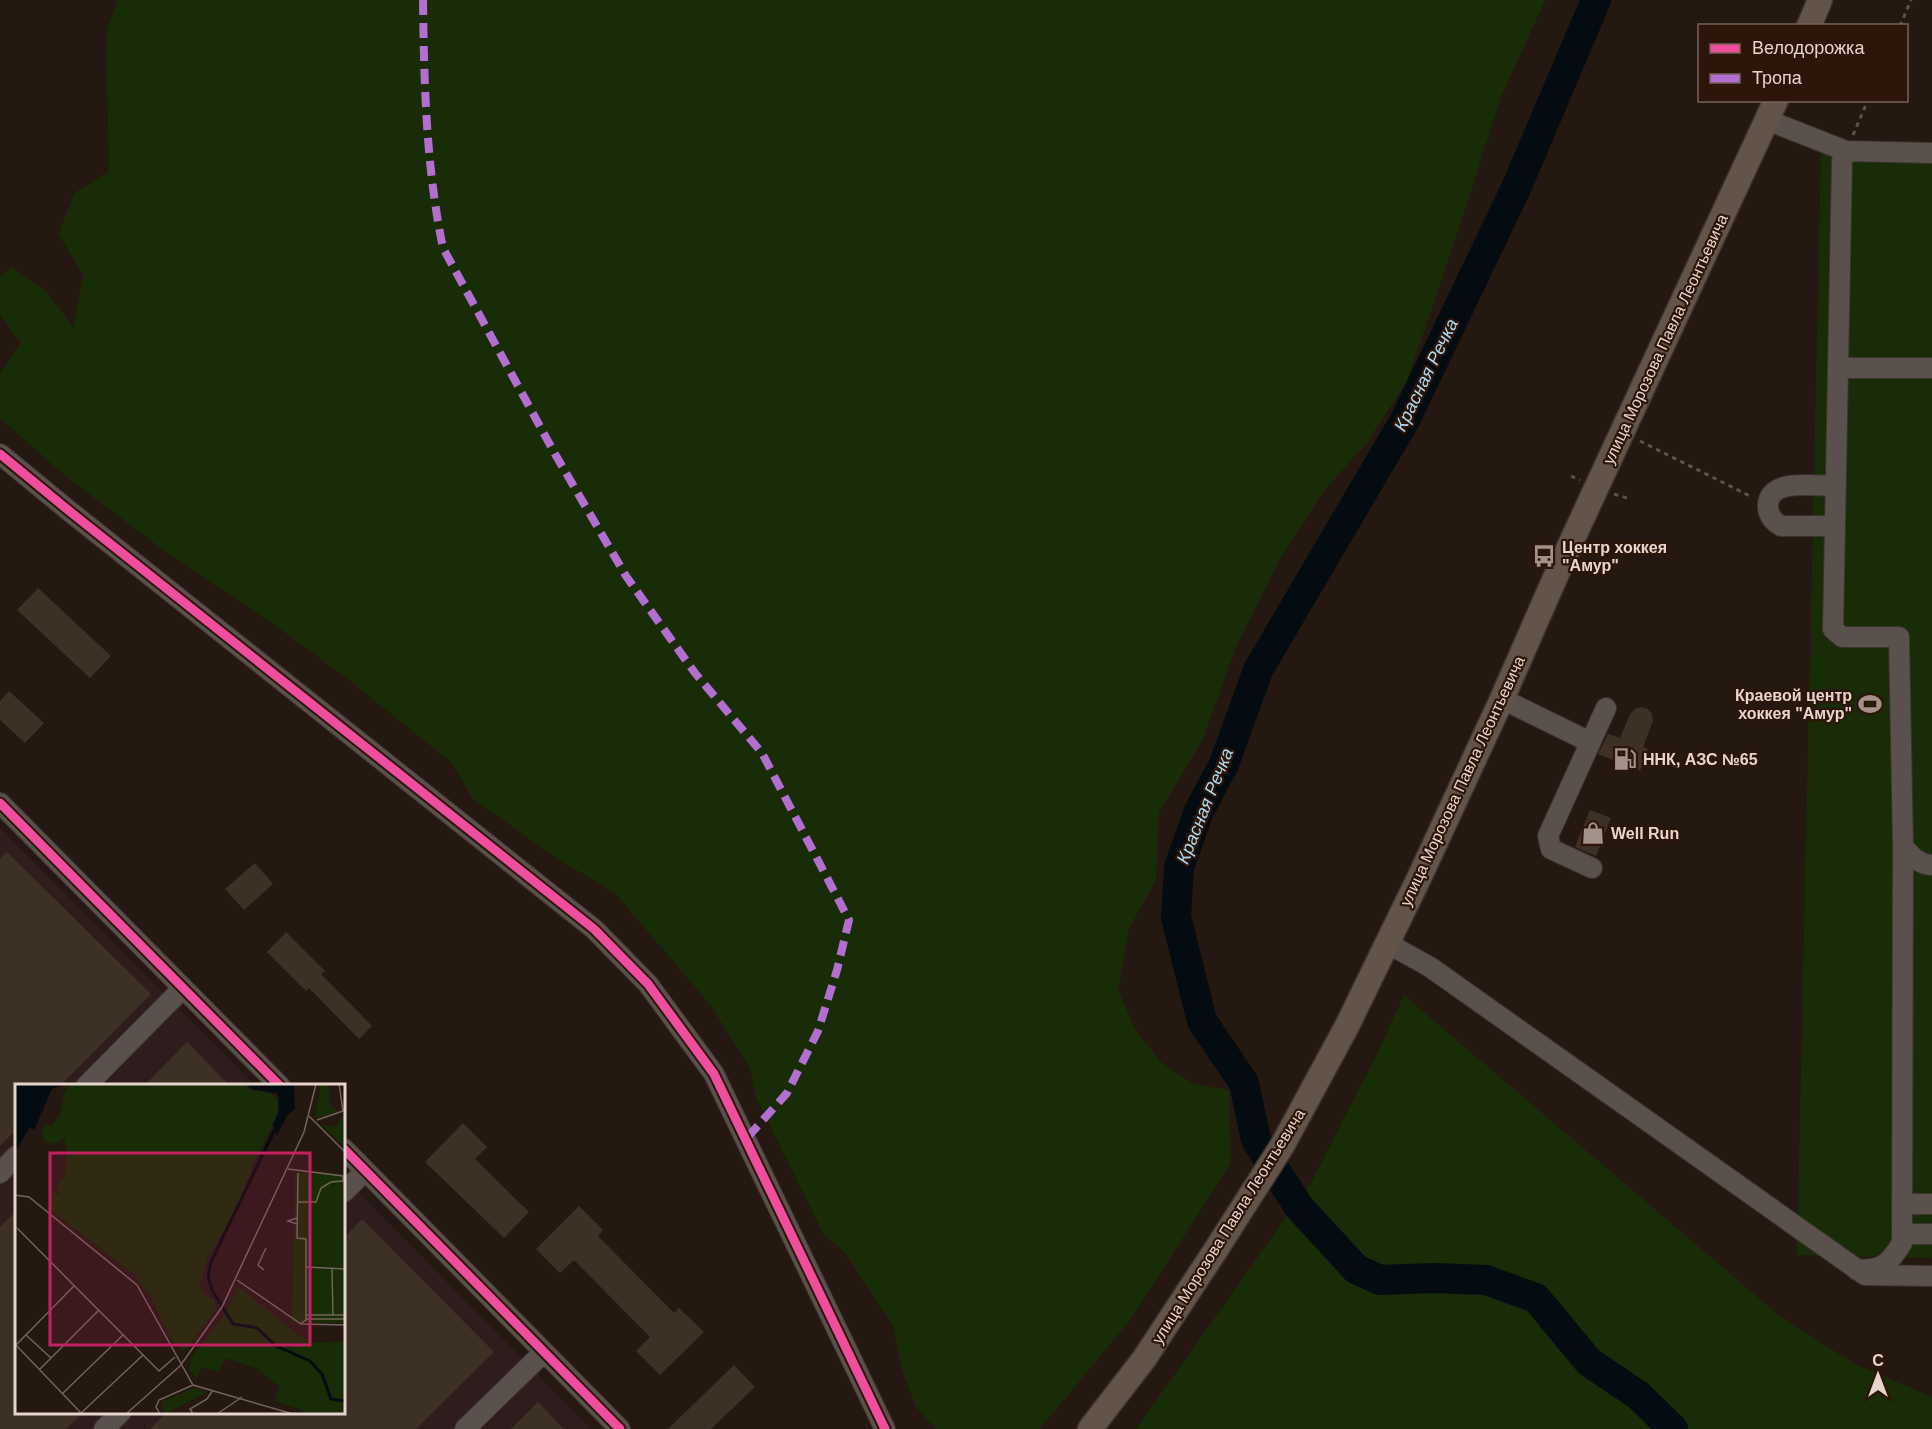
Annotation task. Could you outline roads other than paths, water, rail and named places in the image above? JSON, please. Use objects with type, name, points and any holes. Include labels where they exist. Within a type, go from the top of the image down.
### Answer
[{"type":"main road","points":[[1810,24],[1820,0]]},
{"type":"main road","name":"улица Морозова Павла Леонтьевича","points":[[1090,1429],[1144,1359],[1217,1248],[1282,1146],[1347,1026],[1502,699],[1562,562],[1771,110]]},
{"type":"street","points":[[1771,110],[1846,151],[1932,153]]},
{"type":"street","points":[[1846,151],[1842,161],[1833,629],[1842,637],[1899,637],[1903,846],[1902,1243],[1891,1262],[1872,1270],[1857,1270]]},
{"type":"street","points":[[1839,368],[1932,368]]},
{"type":"street","points":[[0,454],[594,929],[648,984],[714,1074],[885,1429]]},
{"type":"street","points":[[1835,526],[1781,526],[1774,522],[1768,509],[1769,498],[1782,486],[1836,486]]},
{"type":"street","points":[[1502,699],[1590,742]]},
{"type":"street","points":[[1592,868],[1551,849],[1548,836],[1606,708]]},
{"type":"street","points":[[0,803],[278,1084]]},
{"type":"street","points":[[1903,846],[1913,859],[1932,865]]},
{"type":"street","points":[[1387,943],[1438,973],[1865,1275],[1932,1276]]},
{"type":"street","points":[[88,1084],[183,988]]},
{"type":"street","points":[[345,1150],[620,1429]]},
{"type":"street","points":[[0,1173],[15,1157]]},
{"type":"street","points":[[345,1191],[365,1171]]},
{"type":"street","points":[[1902,1204],[1932,1204]]},
{"type":"street","points":[[1902,1234],[1932,1234]]},
{"type":"street","points":[[465,1429],[544,1352]]},
{"type":"street","points":[[104,1429],[120,1414]]},
{"type":"waterway","name":"Красная Речка","points":[[1596,0],[1517,186],[1405,420],[1258,670],[1224,764],[1199,811],[1179,867],[1176,917],[1202,1021],[1244,1083],[1256,1140],[1299,1207],[1356,1269],[1380,1280],[1434,1278],[1486,1280],[1536,1298],[1589,1362],[1638,1395],[1673,1429]]},
{"type":"place","name":"Центр хоккея \"Амур\"","points":[[1544,556]]},
{"type":"place","name":"Краевой центр хоккея \"Амур\"","points":[[1870,704]]},
{"type":"place","name":"ННК, АЗС №65","points":[[1625,759]]},
{"type":"place","name":"Well Run","points":[[1593,833]]}]
